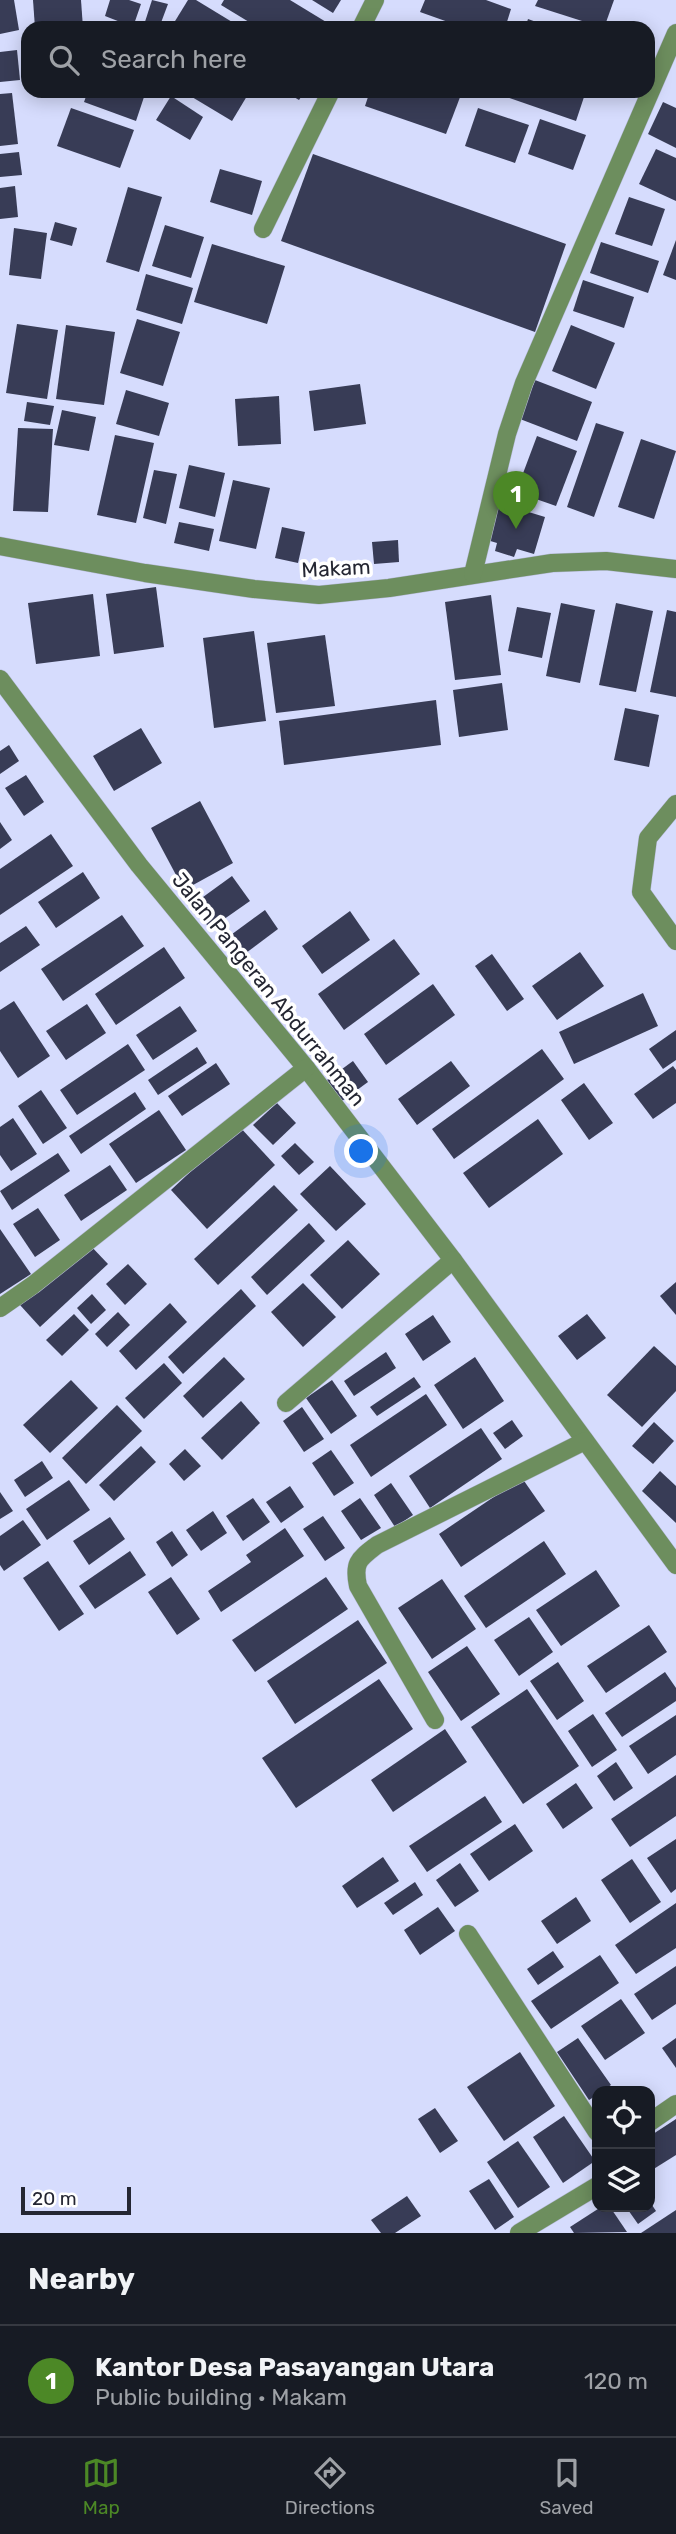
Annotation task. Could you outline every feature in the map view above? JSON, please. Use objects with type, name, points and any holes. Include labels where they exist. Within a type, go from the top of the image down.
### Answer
[{"type":"street","points":[[364,21],[375,0]]},
{"type":"street","points":[[655,81],[676,33]]},
{"type":"street","points":[[263,229],[328,98]]},
{"type":"street","points":[[473,574],[507,435],[524,383],[648,98]]},
{"type":"street","name":"Makam","points":[[0,546],[159,575],[254,589],[319,595],[389,588],[552,563],[606,561],[676,569]]},
{"type":"street","name":"Jalan Pangeran Abdurrahman","points":[[0,679],[139,865],[306,1068],[453,1260],[676,1565]]},
{"type":"street","points":[[676,804],[648,838],[641,892],[676,941]]},
{"type":"street","points":[[0,1308],[33,1285],[306,1068]]},
{"type":"street","points":[[286,1403],[453,1260]]},
{"type":"street","points":[[435,1720],[358,1586],[355,1572],[359,1560],[377,1545],[585,1441]]},
{"type":"street","points":[[468,1934],[592,2124]]},
{"type":"street","points":[[655,2119],[676,2104]]},
{"type":"street","points":[[519,2233],[592,2189]]},
{"type":"building","points":[[0,0],[14,0],[19,30],[0,34]]},
{"type":"building","points":[[33,0],[81,0],[82,21],[34,21]]},
{"type":"building","points":[[110,0],[129,0],[141,4],[135,21],[118,21],[105,16]]},
{"type":"building","points":[[152,0],[168,4],[162,21],[145,21]]},
{"type":"building","points":[[188,0],[196,0],[230,21],[175,21]]},
{"type":"building","points":[[224,0],[290,0],[324,21],[247,21],[221,5]]},
{"type":"building","points":[[312,0],[341,0],[333,13]]},
{"type":"building","points":[[425,0],[486,0],[511,9],[507,21],[445,21],[420,12]]},
{"type":"building","points":[[538,0],[614,0],[606,21],[582,21],[535,6]]},
{"type":"building","points":[[17,50],[20,80],[0,82],[0,52]]},
{"type":"building","points":[[12,93],[18,144],[0,146],[0,94]]},
{"type":"building","points":[[85,98],[144,98],[136,121],[84,102]]},
{"type":"building","points":[[170,98],[174,98],[203,117],[190,140],[156,120]]},
{"type":"building","points":[[194,98],[246,98],[232,121]]},
{"type":"building","points":[[368,98],[460,98],[446,134],[365,106]]},
{"type":"building","points":[[510,98],[584,98],[576,121]]},
{"type":"building","points":[[663,102],[676,108],[676,148],[648,134]]},
{"type":"building","points":[[71,108],[134,130],[120,168],[57,146]]},
{"type":"building","points":[[478,108],[529,125],[515,163],[465,146]]},
{"type":"building","points":[[540,119],[586,135],[573,170],[528,154]]},
{"type":"building","points":[[656,149],[676,158],[676,201],[639,184]]},
{"type":"building","points":[[19,152],[22,175],[0,177],[0,154]]},
{"type":"building","points":[[313,154],[566,244],[535,332],[281,241]]},
{"type":"building","points":[[220,169],[262,181],[252,215],[210,202]]},
{"type":"building","points":[[15,186],[18,217],[0,219],[0,188]]},
{"type":"building","points":[[128,187],[162,197],[139,272],[106,262]]},
{"type":"building","points":[[629,197],[665,209],[652,246],[615,234]]},
{"type":"building","points":[[55,222],[77,228],[72,246],[50,240]]},
{"type":"building","points":[[165,225],[204,237],[191,278],[152,266]]},
{"type":"building","points":[[14,228],[47,233],[41,279],[9,275]]},
{"type":"building","points":[[676,240],[676,280],[663,275]]},
{"type":"building","points":[[601,242],[659,261],[648,293],[590,273]]},
{"type":"building","points":[[212,244],[285,266],[267,324],[194,302]]},
{"type":"building","points":[[146,274],[193,288],[182,324],[136,310]]},
{"type":"building","points":[[583,280],[634,297],[624,328],[573,311]]},
{"type":"building","points":[[137,319],[180,332],[163,386],[120,373]]},
{"type":"building","points":[[17,324],[58,330],[47,399],[6,393]]},
{"type":"building","points":[[66,325],[115,332],[104,405],[56,399]]},
{"type":"building","points":[[571,325],[615,343],[596,389],[552,371]]},
{"type":"building","points":[[535,380],[592,402],[577,441],[520,419]]},
{"type":"building","points":[[360,384],[366,424],[314,431],[309,391]]},
{"type":"building","points":[[126,390],[169,403],[159,436],[116,424]]},
{"type":"building","points":[[279,396],[281,444],[238,446],[235,399]]},
{"type":"building","points":[[27,402],[54,406],[50,425],[24,421]]},
{"type":"building","points":[[62,410],[96,417],[89,451],[54,445]]},
{"type":"building","points":[[596,423],[624,432],[594,517],[567,507]]},
{"type":"building","points":[[18,428],[53,429],[48,512],[13,511]]},
{"type":"building","points":[[115,435],[154,443],[136,523],[97,515]]},
{"type":"building","points":[[537,436],[577,451],[556,506],[516,492]]},
{"type":"building","points":[[641,439],[676,451],[654,519],[618,507]]},
{"type":"building","points":[[189,465],[225,473],[215,517],[179,508]]},
{"type":"building","points":[[154,470],[177,474],[166,524],[143,518]]},
{"type":"building","points":[[233,480],[270,488],[256,549],[219,541]]},
{"type":"building","points":[[499,503],[545,517],[534,554],[517,549],[514,557],[495,551],[497,543],[487,540]]},
{"type":"building","points":[[179,522],[214,529],[209,551],[174,543]]},
{"type":"building","points":[[282,527],[305,532],[298,563],[275,558]]},
{"type":"building","points":[[398,540],[399,562],[374,564],[372,542]]},
{"type":"building","points":[[156,587],[164,647],[114,654],[106,594]]},
{"type":"building","points":[[93,594],[100,656],[36,664],[28,603]]},
{"type":"building","points":[[491,595],[501,675],[455,680],[445,602]]},
{"type":"building","points":[[561,603],[595,610],[580,683],[546,676]]},
{"type":"building","points":[[616,603],[653,611],[636,692],[599,685]]},
{"type":"building","points":[[517,607],[551,613],[542,658],[508,651]]},
{"type":"building","points":[[667,610],[676,612],[676,697],[650,692]]},
{"type":"building","points":[[254,631],[266,721],[214,728],[203,638]]},
{"type":"building","points":[[325,635],[335,706],[276,713],[267,643]]},
{"type":"building","points":[[502,683],[508,730],[459,737],[453,690]]},
{"type":"building","points":[[436,700],[441,745],[284,765],[279,721]]},
{"type":"building","points":[[625,708],[659,715],[649,767],[614,760]]},
{"type":"building","points":[[141,728],[162,763],[114,791],[93,756]]},
{"type":"building","points":[[9,745],[19,761],[0,774],[0,751]]},
{"type":"building","points":[[26,775],[44,802],[24,816],[5,788]]},
{"type":"building","points":[[200,801],[233,863],[184,890],[151,828]]},
{"type":"building","points":[[0,822],[12,840],[0,849]]},
{"type":"building","points":[[51,834],[73,866],[0,915],[0,869]]},
{"type":"building","points":[[83,872],[100,898],[56,928],[38,902]]},
{"type":"building","points":[[232,876],[250,901],[210,929],[192,905]]},
{"type":"building","points":[[265,910],[278,929],[238,959],[224,940]]},
{"type":"building","points":[[350,911],[370,940],[322,974],[302,946]]},
{"type":"building","points":[[122,915],[144,946],[63,1001],[41,969]]},
{"type":"building","points":[[26,926],[40,945],[0,972],[0,943]]},
{"type":"building","points":[[394,939],[420,974],[344,1030],[318,994]]},
{"type":"building","points":[[164,947],[185,978],[116,1025],[95,994]]},
{"type":"building","points":[[580,952],[604,986],[557,1020],[532,986]]},
{"type":"building","points":[[492,954],[524,999],[507,1011],[475,966]]},
{"type":"building","points":[[433,984],[455,1015],[386,1065],[364,1034]]},
{"type":"building","points":[[643,993],[658,1026],[574,1064],[559,1032]]},
{"type":"building","points":[[14,1001],[50,1056],[18,1078],[0,1051],[0,1010]]},
{"type":"building","points":[[87,1004],[106,1033],[66,1060],[46,1031]]},
{"type":"building","points":[[180,1006],[197,1031],[153,1060],[136,1035]]},
{"type":"building","points":[[676,1030],[676,1060],[663,1069],[649,1049]]},
{"type":"building","points":[[128,1044],[145,1070],[77,1115],[60,1090]]},
{"type":"building","points":[[197,1047],[207,1063],[158,1095],[148,1080]]},
{"type":"building","points":[[542,1049],[564,1079],[454,1159],[432,1129]]},
{"type":"building","points":[[353,1061],[368,1082],[342,1101],[327,1080]]},
{"type":"building","points":[[451,1061],[470,1086],[417,1125],[398,1099]]},
{"type":"building","points":[[216,1063],[230,1084],[182,1116],[168,1096]]},
{"type":"building","points":[[673,1066],[676,1070],[676,1103],[653,1119],[634,1094]]},
{"type":"building","points":[[584,1083],[613,1123],[589,1140],[561,1100]]},
{"type":"building","points":[[41,1090],[67,1128],[43,1144],[18,1106]]},
{"type":"building","points":[[135,1092],[146,1109],[81,1154],[69,1136]]},
{"type":"building","points":[[277,1103],[296,1123],[273,1145],[253,1125]]},
{"type":"building","points":[[159,1110],[186,1150],[136,1183],[109,1144]]},
{"type":"building","points":[[13,1118],[37,1154],[11,1171],[0,1155],[0,1127]]},
{"type":"building","points":[[538,1119],[563,1154],[489,1208],[463,1173]]},
{"type":"building","points":[[239,1126],[275,1165],[207,1229],[171,1190]]},
{"type":"building","points":[[295,1143],[314,1162],[299,1175],[281,1156]]},
{"type":"building","points":[[58,1153],[70,1171],[12,1210],[0,1191]]},
{"type":"building","points":[[110,1165],[127,1190],[81,1221],[64,1195]]},
{"type":"building","points":[[330,1166],[366,1204],[336,1231],[300,1194]]},
{"type":"building","points":[[274,1185],[298,1210],[218,1285],[194,1259]]},
{"type":"building","points":[[38,1208],[60,1240],[35,1257],[13,1224]]},
{"type":"building","points":[[309,1223],[325,1241],[267,1295],[251,1277]]},
{"type":"building","points":[[0,1229],[31,1274],[0,1294]]},
{"type":"building","points":[[348,1240],[380,1274],[342,1309],[310,1275]]},
{"type":"building","points":[[88,1243],[108,1264],[40,1327],[20,1305]]},
{"type":"building","points":[[128,1264],[147,1284],[125,1305],[106,1284]]},
{"type":"building","points":[[676,1282],[676,1315],[660,1296]]},
{"type":"building","points":[[303,1283],[336,1317],[303,1347],[271,1312]]},
{"type":"building","points":[[241,1289],[256,1306],[183,1374],[168,1357]]},
{"type":"building","points":[[92,1294],[106,1310],[91,1324],[77,1308]]},
{"type":"building","points":[[170,1303],[187,1322],[136,1370],[119,1351]]},
{"type":"building","points":[[118,1312],[130,1325],[107,1347],[95,1334]]},
{"type":"building","points":[[74,1314],[89,1330],[62,1356],[46,1340]]},
{"type":"building","points":[[587,1314],[606,1338],[577,1360],[558,1336]]},
{"type":"building","points":[[433,1315],[451,1342],[423,1361],[405,1334]]},
{"type":"building","points":[[654,1346],[676,1366],[676,1391],[642,1427],[607,1395]]},
{"type":"building","points":[[386,1352],[396,1368],[354,1396],[344,1381]]},
{"type":"building","points":[[224,1357],[245,1379],[203,1418],[183,1396]]},
{"type":"building","points":[[475,1357],[504,1401],[463,1429],[434,1385]]},
{"type":"building","points":[[164,1363],[182,1383],[144,1419],[125,1398]]},
{"type":"building","points":[[414,1377],[421,1387],[377,1416],[370,1407]]},
{"type":"building","points":[[71,1380],[98,1408],[50,1453],[23,1425]]},
{"type":"building","points":[[332,1380],[357,1416],[331,1434],[306,1398]]},
{"type":"building","points":[[426,1394],[447,1425],[371,1477],[350,1445]]},
{"type":"building","points":[[241,1401],[260,1423],[222,1460],[201,1438]]},
{"type":"building","points":[[117,1405],[142,1431],[86,1484],[62,1458]]},
{"type":"building","points":[[302,1407],[324,1439],[304,1452],[283,1421]]},
{"type":"building","points":[[512,1420],[523,1436],[505,1449],[493,1433]]},
{"type":"building","points":[[654,1422],[674,1441],[653,1464],[632,1446]]},
{"type":"building","points":[[481,1428],[502,1459],[430,1508],[409,1476]]},
{"type":"building","points":[[141,1446],[156,1462],[114,1501],[99,1485]]},
{"type":"building","points":[[185,1449],[201,1466],[184,1481],[169,1464]]},
{"type":"building","points":[[331,1450],[354,1483],[334,1496],[312,1463]]},
{"type":"building","points":[[42,1461],[53,1478],[25,1497],[14,1480]]},
{"type":"building","points":[[660,1471],[676,1486],[676,1523],[642,1491]]},
{"type":"building","points":[[522,1478],[545,1511],[461,1567],[439,1534]]},
{"type":"building","points":[[69,1480],[90,1510],[47,1540],[26,1509]]},
{"type":"building","points":[[391,1483],[413,1515],[395,1527],[374,1495]]},
{"type":"building","points":[[290,1486],[304,1507],[281,1523],[266,1502]]},
{"type":"building","points":[[0,1492],[13,1511],[0,1519]]},
{"type":"building","points":[[253,1498],[270,1522],[243,1541],[226,1516]]},
{"type":"building","points":[[360,1498],[381,1528],[361,1540],[341,1511]]},
{"type":"building","points":[[213,1511],[227,1533],[201,1551],[186,1530]]},
{"type":"building","points":[[323,1516],[345,1548],[325,1561],[303,1529]]},
{"type":"building","points":[[110,1517],[125,1539],[89,1565],[73,1541]]},
{"type":"building","points":[[23,1520],[41,1545],[4,1571],[0,1565],[0,1536]]},
{"type":"building","points":[[285,1528],[304,1556],[221,1612],[208,1591],[251,1562],[246,1555]]},
{"type":"building","points":[[172,1531],[188,1555],[172,1567],[156,1542]]},
{"type":"building","points":[[544,1541],[566,1574],[486,1628],[464,1596]]},
{"type":"building","points":[[130,1551],[146,1575],[95,1609],[79,1586]]},
{"type":"building","points":[[48,1561],[84,1614],[59,1631],[23,1578]]},
{"type":"building","points":[[596,1570],[620,1606],[561,1646],[536,1610]]},
{"type":"building","points":[[171,1577],[200,1619],[177,1635],[148,1592]]},
{"type":"building","points":[[326,1577],[348,1609],[255,1672],[232,1640]]},
{"type":"building","points":[[442,1579],[476,1629],[432,1659],[398,1608]]},
{"type":"building","points":[[529,1617],[553,1652],[519,1676],[494,1640]]},
{"type":"building","points":[[358,1620],[387,1663],[295,1724],[267,1681]]},
{"type":"building","points":[[649,1625],[667,1652],[606,1693],[587,1666]]},
{"type":"building","points":[[467,1646],[500,1694],[461,1721],[428,1672]]},
{"type":"building","points":[[558,1662],[584,1701],[557,1720],[530,1681]]},
{"type":"building","points":[[665,1672],[676,1688],[676,1701],[622,1737],[605,1713]]},
{"type":"building","points":[[379,1679],[413,1729],[296,1808],[262,1758]]},
{"type":"building","points":[[527,1689],[579,1766],[523,1804],[471,1727]]},
{"type":"building","points":[[593,1714],[617,1750],[592,1767],[568,1731]]},
{"type":"building","points":[[676,1715],[676,1755],[648,1774],[629,1746]]},
{"type":"building","points":[[445,1729],[467,1762],[393,1812],[371,1780]]},
{"type":"building","points":[[616,1762],[633,1788],[614,1801],[597,1776]]},
{"type":"building","points":[[676,1775],[676,1816],[630,1847],[611,1819]]},
{"type":"building","points":[[576,1783],[593,1808],[563,1829],[546,1804]]},
{"type":"building","points":[[485,1796],[502,1822],[427,1872],[409,1846]]},
{"type":"building","points":[[515,1824],[533,1851],[489,1881],[470,1854]]},
{"type":"building","points":[[676,1839],[676,1889],[671,1893],[647,1858]]},
{"type":"building","points":[[383,1857],[399,1881],[357,1908],[342,1886]]},
{"type":"building","points":[[632,1859],[661,1902],[630,1923],[601,1880]]},
{"type":"building","points":[[460,1863],[479,1891],[455,1907],[436,1880]]},
{"type":"building","points":[[415,1882],[423,1895],[393,1915],[384,1903]]},
{"type":"building","points":[[576,1897],[591,1921],[557,1944],[541,1921]]},
{"type":"building","points":[[676,1903],[676,1948],[636,1974],[615,1945]]},
{"type":"building","points":[[438,1907],[455,1931],[420,1955],[404,1930]]},
{"type":"building","points":[[553,1951],[564,1967],[538,1985],[527,1969]]},
{"type":"building","points":[[600,1955],[619,1983],[551,2029],[531,2001]]},
{"type":"building","points":[[676,1966],[676,2004],[652,2020],[634,1994]]},
{"type":"building","points":[[621,1999],[645,2033],[605,2060],[581,2026]]},
{"type":"building","points":[[578,2038],[611,2085],[592,2086],[592,2098],[589,2100],[557,2052]]},
{"type":"building","points":[[676,2038],[676,2068],[662,2048]]},
{"type":"building","points":[[520,2052],[555,2106],[504,2141],[467,2087]]},
{"type":"building","points":[[435,2108],[458,2141],[440,2153],[418,2119]]},
{"type":"building","points":[[564,2116],[592,2157],[592,2163],[563,2183],[533,2137]]},
{"type":"building","points":[[676,2119],[676,2155],[655,2168],[655,2149],[655,2133]]},
{"type":"building","points":[[518,2141],[550,2187],[518,2208],[487,2162]]},
{"type":"building","points":[[489,2179],[514,2217],[495,2230],[469,2191]]},
{"type":"building","points":[[407,2196],[421,2216],[395,2233],[381,2233],[371,2220]]},
{"type":"building","points":[[676,2210],[676,2233],[641,2233]]},
{"type":"building","points":[[593,2212],[613,2212],[627,2232],[574,2233],[570,2227]]},
{"type":"building","points":[[630,2212],[655,2212],[638,2224]]},
{"type":"place","name":"Kantor Desa Pasayangan Utara","points":[[516,529]]}]
